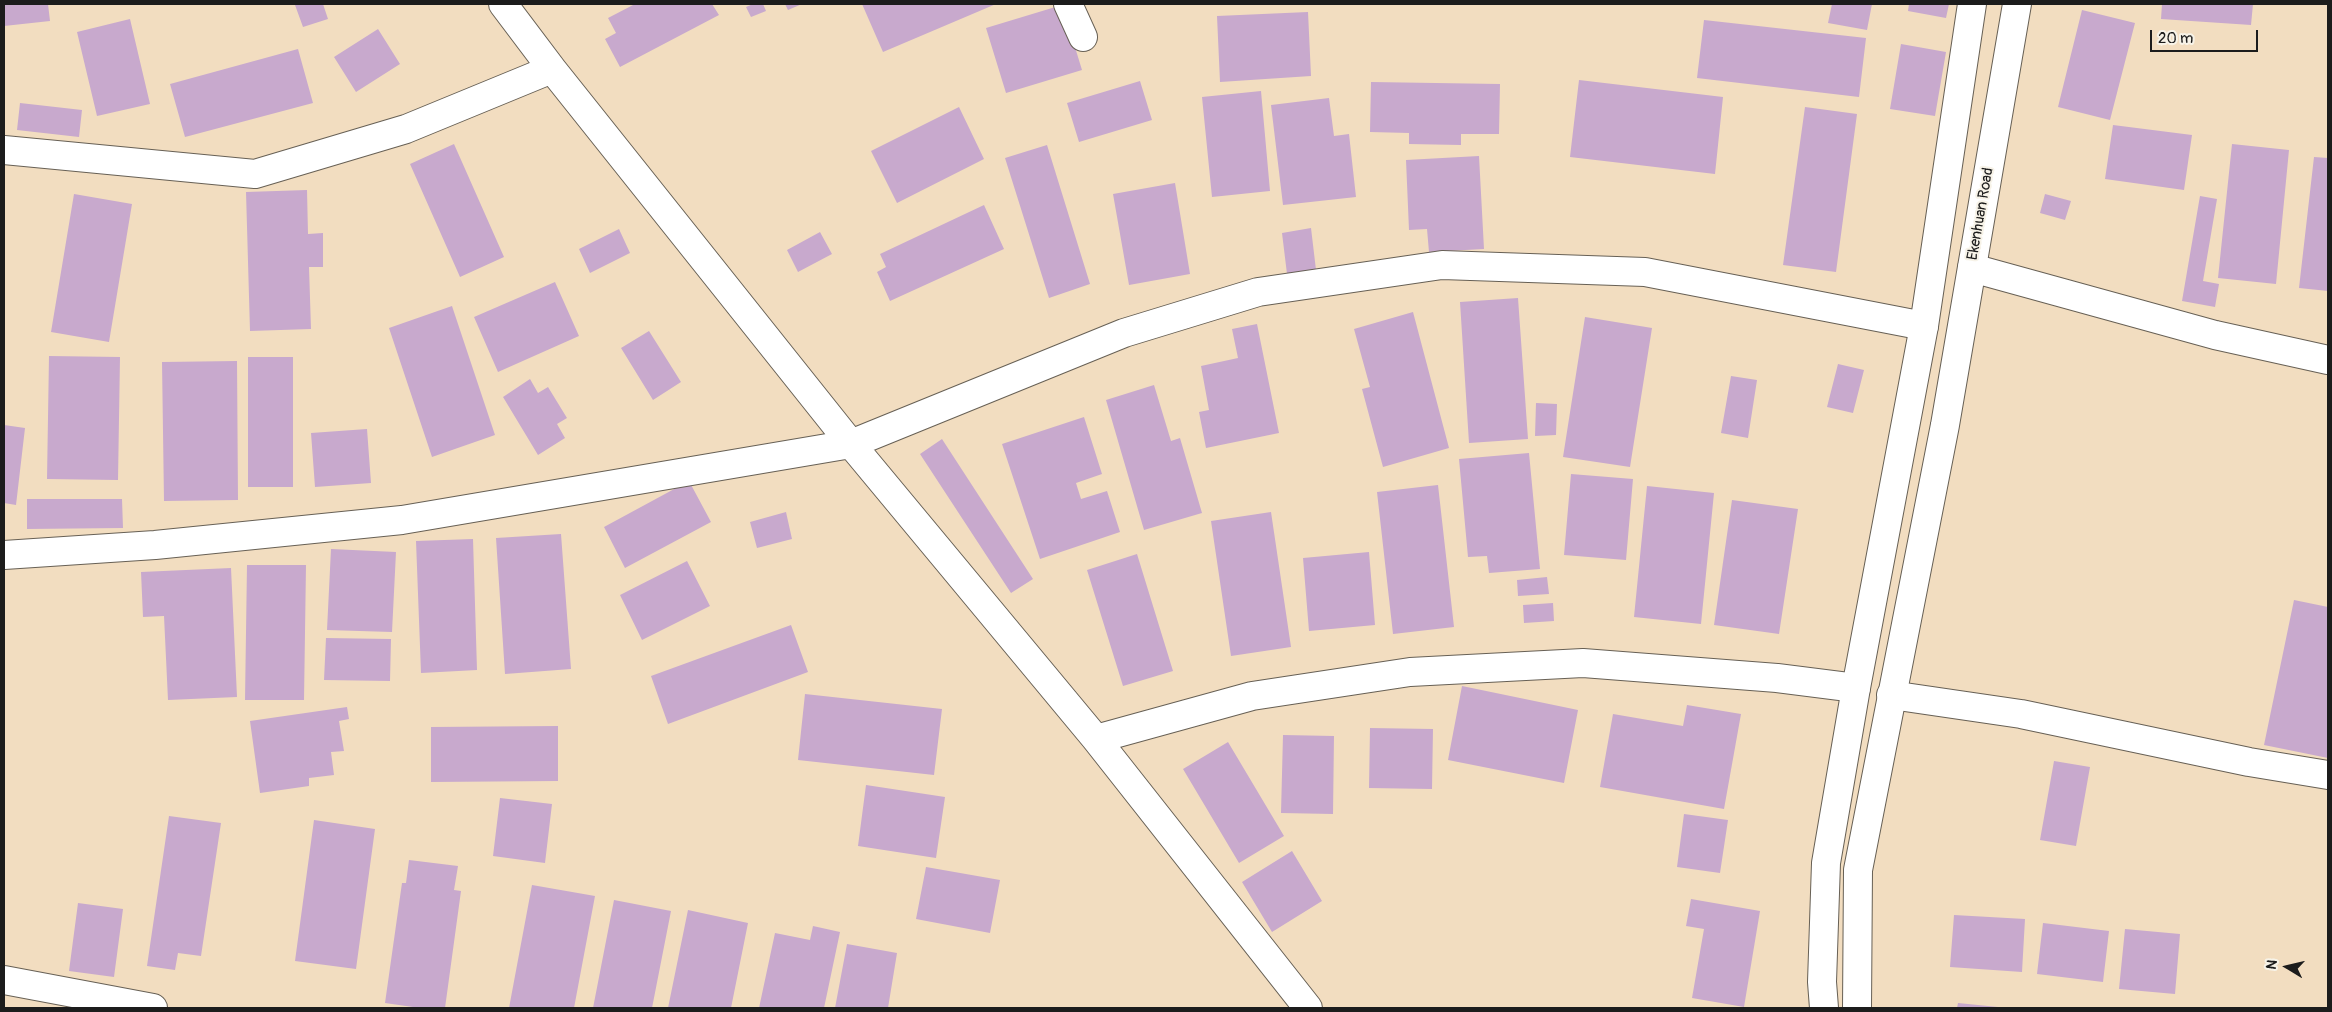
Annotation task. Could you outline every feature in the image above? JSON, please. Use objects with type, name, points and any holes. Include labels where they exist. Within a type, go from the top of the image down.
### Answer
[{"type":"street","points":[[503,4],[851,444],[1096,739],[1308,1008]]},
{"type":"street","points":[[1068,4],[1083,37]]},
{"type":"street","points":[[1824,1008],[1822,982],[1826,863],[1856,688],[1924,326],[1972,4]]},
{"type":"street","name":"Ekenhuan Road","points":[[1857,1008],[1858,870],[1945,424],[2017,4]]},
{"type":"street","points":[[4,150],[255,174],[406,129],[552,68]]},
{"type":"street","points":[[4,554],[155,545],[402,520],[851,444],[1124,333],[1258,292],[1442,265],[1645,272],[1924,326]]},
{"type":"street","points":[[1972,268],[2215,335],[2328,360]]},
{"type":"street","points":[[1096,739],[1252,696],[1410,672],[1583,662],[1777,678],[1856,688]]},
{"type":"street","points":[[1891,694],[2021,714],[2249,762],[2328,775]]},
{"type":"street","points":[[4,980],[153,1008]]},
{"type":"building","points":[[4,4],[48,4],[50,21],[4,26]]},
{"type":"building","points":[[323,4],[328,19],[303,27],[295,5]]},
{"type":"building","points":[[635,4],[712,4],[719,15],[620,67],[605,39],[616,33],[608,18]]},
{"type":"building","points":[[753,4],[763,4],[766,11],[751,17],[746,7]]},
{"type":"building","points":[[785,4],[802,4],[788,10]]},
{"type":"building","points":[[862,4],[996,4],[883,52]]},
{"type":"building","points":[[1832,4],[1872,4],[1867,30],[1828,23]]},
{"type":"building","points":[[1909,4],[1949,4],[1946,18],[1908,11]]},
{"type":"building","points":[[2162,4],[2253,4],[2251,25],[2161,19]]},
{"type":"building","points":[[1062,5],[1082,70],[1006,93],[986,28]]},
{"type":"building","points":[[2082,10],[2135,23],[2110,120],[2058,107]]},
{"type":"building","points":[[1308,12],[1311,76],[1220,82],[1217,16]]},
{"type":"building","points":[[130,19],[150,104],[97,116],[77,32]]},
{"type":"building","points":[[1704,20],[1866,38],[1859,97],[1697,78]]},
{"type":"building","points":[[378,29],[400,64],[356,92],[334,57]]},
{"type":"building","points":[[1901,44],[1946,52],[1935,116],[1890,109]]},
{"type":"building","points":[[298,49],[313,103],[185,137],[170,84]]},
{"type":"building","points":[[1579,80],[1723,97],[1715,174],[1570,157]]},
{"type":"building","points":[[1140,81],[1152,120],[1079,142],[1067,103]]},
{"type":"building","points":[[1371,82],[1500,84],[1499,134],[1461,134],[1461,145],[1409,144],[1409,133],[1370,132]]},
{"type":"building","points":[[1261,91],[1270,191],[1212,197],[1202,97]]},
{"type":"building","points":[[1329,98],[1334,136],[1349,134],[1356,197],[1283,205],[1271,105]]},
{"type":"building","points":[[20,103],[82,110],[79,137],[17,130]]},
{"type":"building","points":[[959,107],[984,159],[897,203],[871,151]]},
{"type":"building","points":[[1805,107],[1857,114],[1836,272],[1783,265]]},
{"type":"building","points":[[2113,125],[2192,135],[2184,190],[2105,179]]},
{"type":"building","points":[[454,144],[504,257],[460,277],[410,164]]},
{"type":"building","points":[[2232,144],[2289,150],[2276,284],[2218,278]]},
{"type":"building","points":[[1047,145],[1090,284],[1049,298],[1005,158]]},
{"type":"building","points":[[1479,156],[1484,249],[1429,252],[1427,229],[1409,230],[1406,160]]},
{"type":"building","points":[[2314,157],[2328,158],[2328,291],[2299,288]]},
{"type":"building","points":[[1175,183],[1190,274],[1129,285],[1113,194]]},
{"type":"building","points":[[307,190],[308,234],[323,233],[323,267],[309,267],[311,329],[250,331],[246,192]]},
{"type":"building","points":[[74,194],[132,204],[109,342],[51,332]]},
{"type":"building","points":[[2045,194],[2071,201],[2065,220],[2040,213]]},
{"type":"building","points":[[2200,196],[2217,199],[2203,281],[2219,284],[2215,307],[2182,301]]},
{"type":"building","points":[[984,205],[1004,249],[890,301],[877,272],[886,267],[880,254]]},
{"type":"building","points":[[1311,228],[1316,270],[1287,274],[1282,233]]},
{"type":"building","points":[[619,229],[630,253],[590,273],[579,249]]},
{"type":"building","points":[[820,232],[832,254],[798,272],[787,250]]},
{"type":"building","points":[[555,282],[579,336],[498,372],[474,317]]},
{"type":"building","points":[[1518,298],[1528,439],[1469,443],[1460,302]]},
{"type":"building","points":[[452,306],[495,435],[432,457],[389,328]]},
{"type":"building","points":[[1413,312],[1449,448],[1383,467],[1362,389],[1370,387],[1354,329]]},
{"type":"building","points":[[1585,317],[1652,328],[1630,467],[1563,457]]},
{"type":"building","points":[[1257,324],[1279,433],[1206,448],[1199,412],[1209,410],[1201,366],[1238,358],[1232,329]]},
{"type":"building","points":[[649,331],[681,382],[653,400],[621,348]]},
{"type":"building","points":[[49,356],[120,357],[118,480],[47,479]]},
{"type":"building","points":[[248,357],[293,357],[293,487],[248,487]]},
{"type":"building","points":[[237,361],[238,500],[164,501],[162,362]]},
{"type":"building","points":[[1838,364],[1864,370],[1853,413],[1827,407]]},
{"type":"building","points":[[1731,376],[1757,380],[1748,438],[1721,433]]},
{"type":"building","points":[[530,379],[538,393],[548,387],[567,418],[557,424],[565,438],[538,455],[503,397]]},
{"type":"building","points":[[1154,385],[1171,441],[1180,438],[1202,513],[1144,530],[1106,400]]},
{"type":"building","points":[[1536,403],[1557,404],[1556,435],[1535,436]]},
{"type":"building","points":[[1084,417],[1102,474],[1076,483],[1081,499],[1107,491],[1120,532],[1040,559],[1002,444]]},
{"type":"building","points":[[4,425],[25,428],[16,505],[4,503]]},
{"type":"building","points":[[367,429],[371,483],[315,487],[311,433]]},
{"type":"building","points":[[942,439],[1033,579],[1011,593],[920,454]]},
{"type":"building","points":[[1529,453],[1540,569],[1489,573],[1487,556],[1468,557],[1459,459]]},
{"type":"building","points":[[1571,474],[1633,479],[1626,560],[1564,555]]},
{"type":"building","points":[[689,481],[711,522],[625,568],[604,527]]},
{"type":"building","points":[[1438,485],[1454,627],[1393,634],[1377,492]]},
{"type":"building","points":[[1647,486],[1714,493],[1701,624],[1634,617]]},
{"type":"building","points":[[27,499],[122,499],[123,528],[27,529]]},
{"type":"building","points":[[1732,500],[1798,509],[1779,634],[1714,625]]},
{"type":"building","points":[[786,512],[792,539],[757,548],[750,522]]},
{"type":"building","points":[[1271,512],[1291,647],[1231,656],[1211,521]]},
{"type":"building","points":[[561,534],[571,669],[505,674],[496,538]]},
{"type":"building","points":[[473,539],[477,670],[421,673],[416,541]]},
{"type":"building","points":[[331,549],[396,552],[392,632],[327,630]]},
{"type":"building","points":[[1369,552],[1375,625],[1309,631],[1303,558]]},
{"type":"building","points":[[1137,554],[1173,671],[1123,686],[1087,570]]},
{"type":"building","points":[[687,561],[710,606],[642,640],[620,595]]},
{"type":"building","points":[[247,565],[306,565],[304,700],[245,700]]},
{"type":"building","points":[[231,568],[237,697],[168,700],[164,616],[143,617],[141,572]]},
{"type":"building","points":[[1547,577],[1549,594],[1518,596],[1517,580]]},
{"type":"building","points":[[2294,600],[2328,607],[2328,758],[2264,745]]},
{"type":"building","points":[[1553,603],[1554,621],[1524,623],[1523,605]]},
{"type":"building","points":[[791,625],[808,672],[668,724],[651,676]]},
{"type":"building","points":[[326,638],[391,639],[390,681],[324,680]]},
{"type":"building","points":[[1462,686],[1578,710],[1564,783],[1448,760]]},
{"type":"building","points":[[805,694],[942,709],[934,775],[798,760]]},
{"type":"building","points":[[1687,705],[1741,714],[1724,809],[1600,787],[1613,714],[1683,726]]},
{"type":"building","points":[[347,707],[349,719],[339,721],[344,751],[331,752],[334,775],[309,778],[309,786],[260,793],[250,721]]},
{"type":"building","points":[[558,726],[558,781],[431,782],[431,727]]},
{"type":"building","points":[[1370,728],[1433,729],[1432,789],[1369,788]]},
{"type":"building","points":[[1283,735],[1334,736],[1333,814],[1281,813]]},
{"type":"building","points":[[1228,742],[1284,836],[1239,863],[1183,769]]},
{"type":"building","points":[[2054,761],[2090,767],[2076,846],[2040,840]]},
{"type":"building","points":[[866,785],[945,797],[936,858],[858,846]]},
{"type":"building","points":[[500,798],[552,804],[545,863],[493,856]]},
{"type":"building","points":[[1684,814],[1728,820],[1720,873],[1677,867]]},
{"type":"building","points":[[169,816],[221,823],[201,956],[178,953],[175,970],[147,966]]},
{"type":"building","points":[[314,820],[375,829],[356,969],[295,961]]},
{"type":"building","points":[[1292,851],[1322,901],[1272,932],[1242,882]]},
{"type":"building","points":[[409,860],[458,866],[454,890],[461,891],[445,1008],[420,1008],[385,1003],[402,883],[406,883]]},
{"type":"building","points":[[926,867],[1000,880],[990,933],[916,919]]},
{"type":"building","points":[[532,885],[595,896],[574,1008],[509,1008]]},
{"type":"building","points":[[1691,899],[1760,911],[1744,1007],[1692,998],[1704,929],[1686,926]]},
{"type":"building","points":[[614,900],[671,911],[652,1008],[593,1008]]},
{"type":"building","points":[[78,903],[123,909],[114,977],[69,971]]},
{"type":"building","points":[[688,910],[748,923],[731,1008],[668,1008]]},
{"type":"building","points":[[1954,915],[2025,919],[2022,972],[1950,967]]},
{"type":"building","points":[[2043,923],[2109,931],[2103,982],[2037,974]]},
{"type":"building","points":[[813,926],[840,932],[824,1008],[759,1008],[775,933],[810,940]]},
{"type":"building","points":[[2125,929],[2180,934],[2175,994],[2119,989]]},
{"type":"building","points":[[847,944],[897,953],[888,1008],[835,1008]]},
{"type":"building","points":[[1958,1003],[1998,1007],[1998,1008],[1957,1008]]}]
